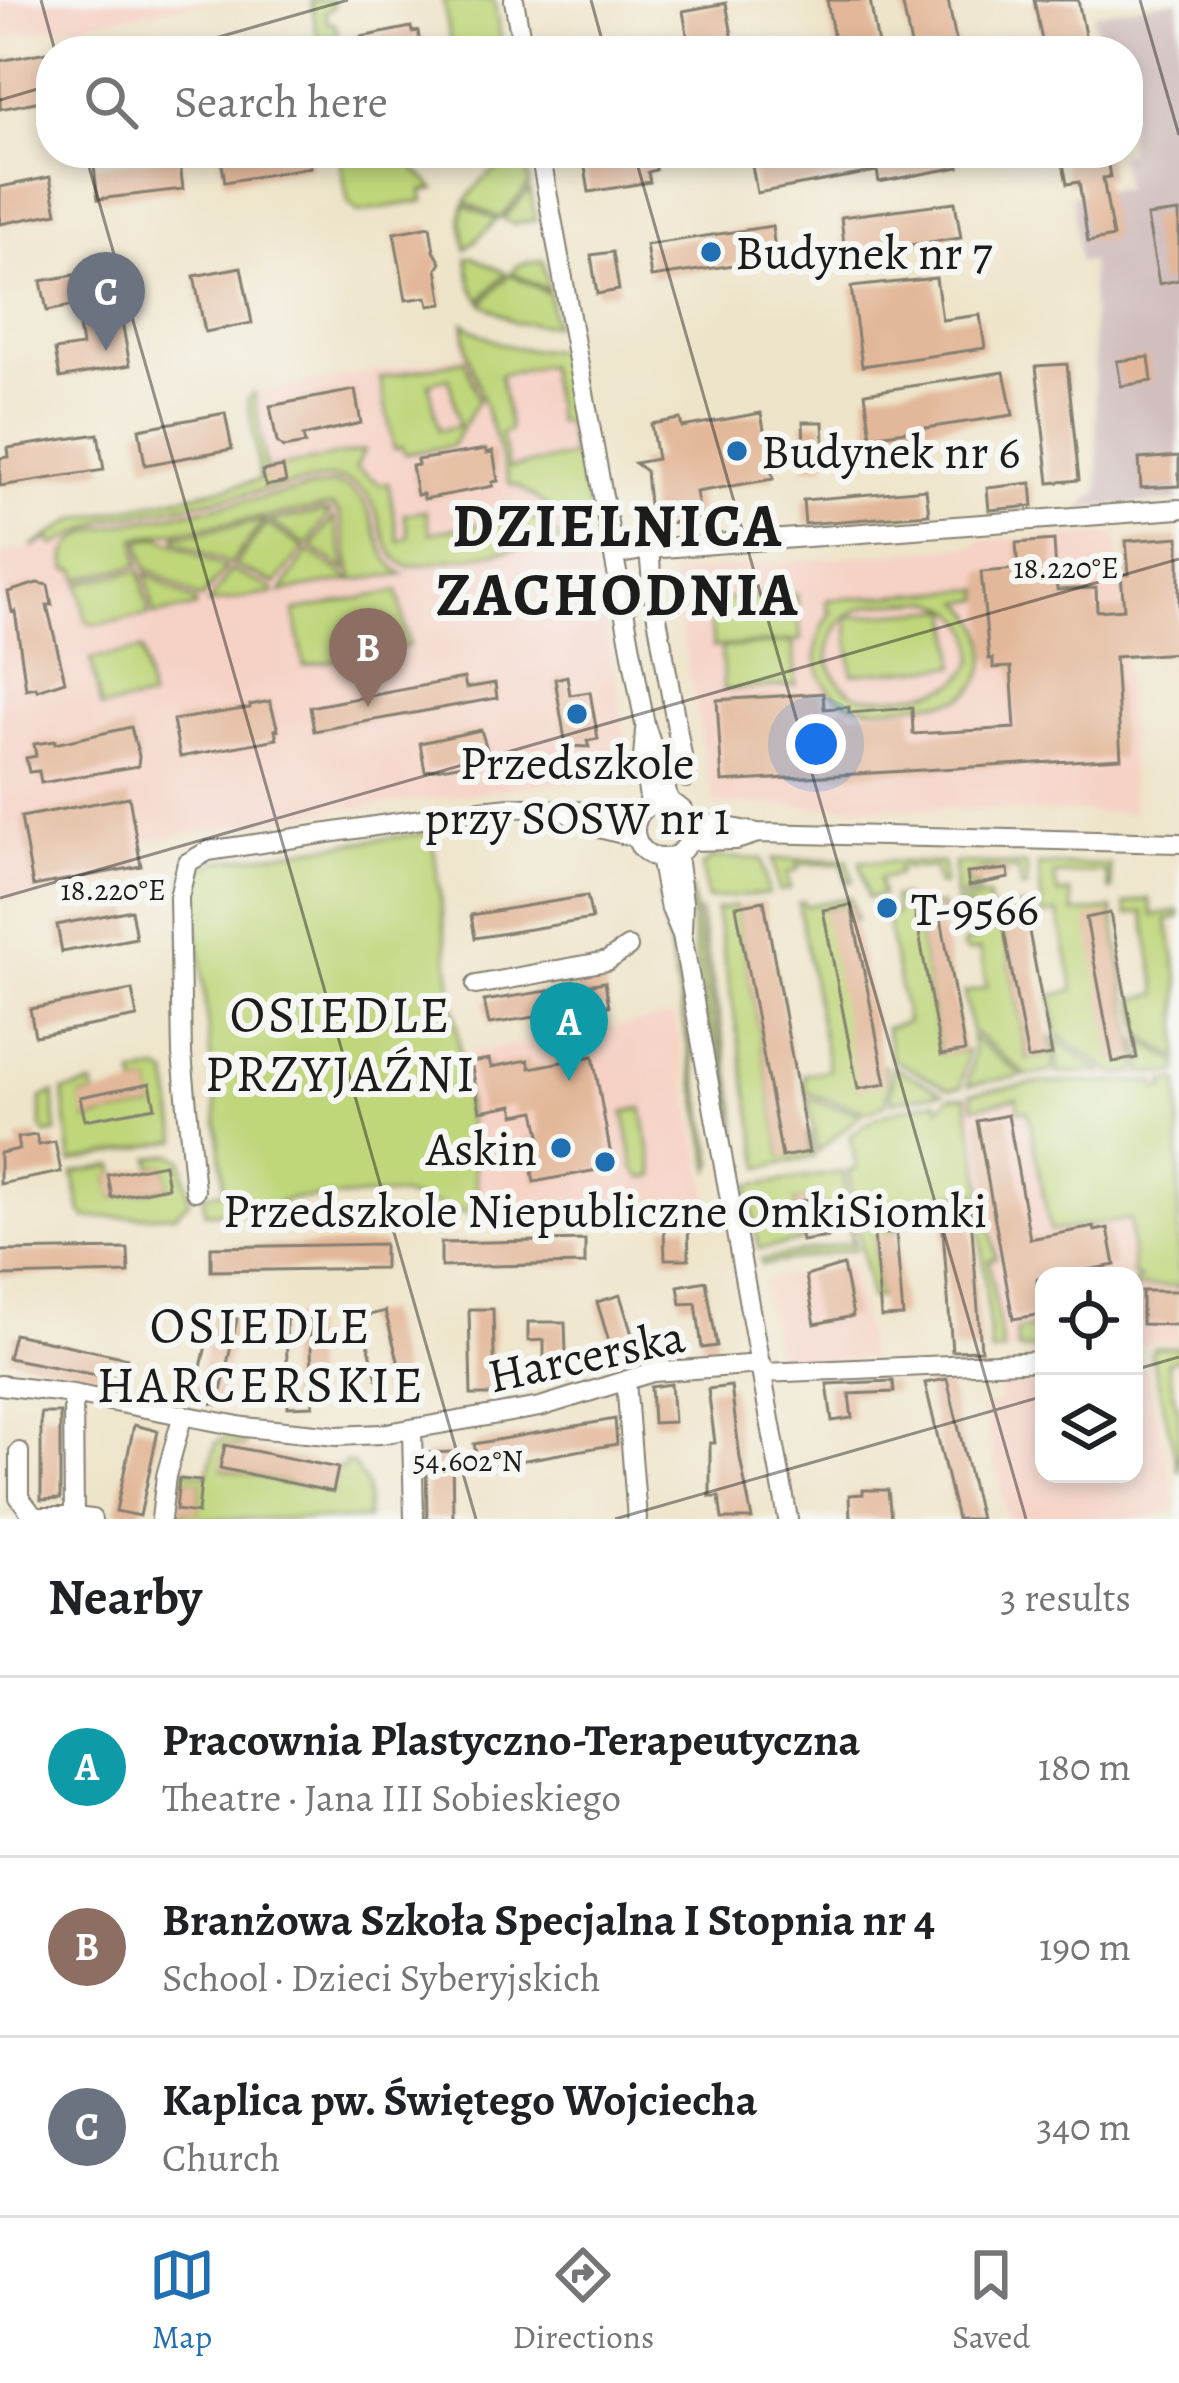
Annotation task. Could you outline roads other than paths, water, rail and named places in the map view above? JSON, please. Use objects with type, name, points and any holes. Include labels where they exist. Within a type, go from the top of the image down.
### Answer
[{"type":"street","points":[[514,0],[520,36]]},
{"type":"street","points":[[543,168],[645,725],[644,760],[653,807],[635,837]]},
{"type":"street","points":[[614,555],[1179,509]]},
{"type":"street","points":[[649,549],[686,778]]},
{"type":"street","points":[[195,1191],[182,1054],[179,897],[187,863],[208,851],[481,810],[653,807],[685,812],[689,820]]},
{"type":"street","points":[[562,810],[590,826],[635,837],[649,855],[758,833]]},
{"type":"street","points":[[689,820],[758,833],[1179,843]]},
{"type":"street","points":[[689,820],[675,851],[683,902],[682,935],[788,1519]]},
{"type":"street","points":[[476,985],[607,961],[628,947]]},
{"type":"street","name":"Harcerska","points":[[0,1385],[310,1435],[412,1429],[540,1408],[653,1372],[1035,1361]]},
{"type":"street","points":[[626,1382],[638,1519]]},
{"type":"street","points":[[19,1452],[19,1497],[34,1517],[83,1518],[73,1394]]},
{"type":"street","points":[[160,1519],[183,1414]]},
{"type":"street","points":[[412,1429],[414,1519]]},
{"type":"place","name":"Budynek nr 7","points":[[711,252]]},
{"type":"place","name":"Kaplica pw. Świętego Wojciecha","points":[[106,351]]},
{"type":"place","name":"Budynek nr 6","points":[[737,451]]},
{"type":"place","name":"Branżowa Szkoła Specjalna I Stopnia nr 4","points":[[368,707]]},
{"type":"place","name":"Przedszkole przy SOSW nr 1","points":[[577,714]]},
{"type":"place","name":"T-9566","points":[[887,908]]},
{"type":"place","name":"Pracownia Plastyczno-Terapeutyczna","points":[[569,1081]]},
{"type":"place","name":"Askin","points":[[561,1148]]},
{"type":"place","name":"Przedszkole Niepubliczne OmkiSiomki","points":[[605,1162]]},
{"type":"district","name":"DZIELNICA ZACHODNIA","points":[[618,560]]},
{"type":"district","name":"OSIEDLE PRZYJAŹNI","points":[[341,1043]]},
{"type":"district","name":"OSIEDLE HARCERSKIE","points":[[261,1354]]}]
